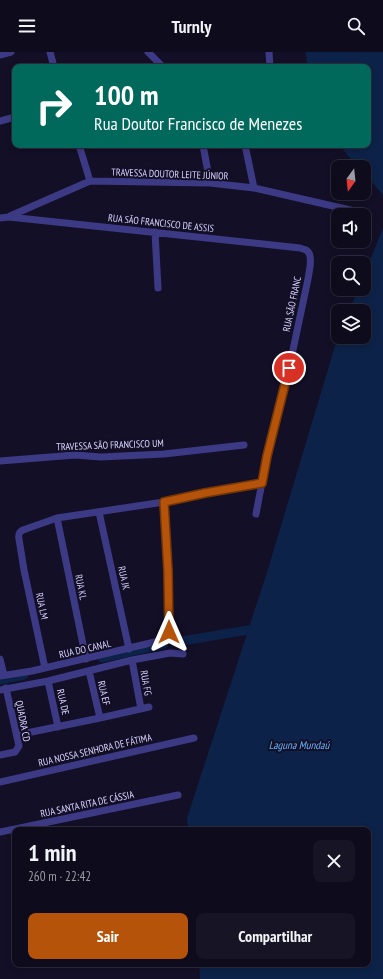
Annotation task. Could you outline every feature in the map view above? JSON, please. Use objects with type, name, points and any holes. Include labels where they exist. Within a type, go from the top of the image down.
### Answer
[{"type":"street","points":[[0,55],[11,52]]},
{"type":"street","points":[[50,52],[53,64]]},
{"type":"street","points":[[148,52],[160,64]]},
{"type":"street","points":[[269,52],[270,64]]},
{"type":"street","points":[[0,121],[12,118]]},
{"type":"street","points":[[80,148],[90,181]]},
{"type":"street","points":[[204,148],[210,183]]},
{"type":"street","points":[[246,148],[254,188]]},
{"type":"street","name":"TRAVESSA DOUTOR LEITE JÚNIOR","points":[[10,217],[90,181],[210,183],[254,188],[342,208]]},
{"type":"street","name":"RUA SÃO FRANCISCO DE ASSIS","points":[[0,218],[10,217],[300,248],[308,251],[311,262]]},
{"type":"street","points":[[155,232],[158,288]]},
{"type":"street","name":"RUA SÃO FRANC","points":[[256,514],[267,456],[286,383],[311,262]]},
{"type":"street","name":"TRAVESSA SÃO FRANCISCO UM","points":[[0,461],[75,455],[101,457],[164,454],[244,445]]},
{"type":"street","points":[[57,518],[164,502],[262,483]]},
{"type":"street","name":"RUA DO CANAL","points":[[2,676],[86,659],[164,639],[169,632],[168,571],[164,502]]},
{"type":"street","name":"RUA JK","points":[[99,512],[129,649]]},
{"type":"street","name":"RUA LM","points":[[45,668],[18,534],[23,530],[57,518]]},
{"type":"street","name":"RUA KL","points":[[57,518],[86,659]]},
{"type":"street","points":[[3,689],[48,681],[132,660],[170,653],[183,654]]},
{"type":"street","points":[[0,659],[2,676]]},
{"type":"street","name":"RUA FG","points":[[132,660],[141,709]]},
{"type":"street","name":"RUA EF","points":[[89,671],[100,718]]},
{"type":"street","name":"RUA DE","points":[[48,681],[58,727]]},
{"type":"street","name":"QUADRA CD","points":[[0,756],[15,752],[19,746],[3,689]]},
{"type":"street","points":[[17,735],[149,707]]},
{"type":"street","name":"RUA NOSSA SENHORA DE FÁTIMA","points":[[0,782],[194,738]]},
{"type":"street","name":"RUA SANTA RITA DE CÁSSIA","points":[[24,827],[178,795]]},
{"type":"street","name":"RUA SANTA RITA DE CÁSSIA","points":[[0,832],[12,830]]},
{"type":"water","points":[[306,52],[383,52],[383,195],[371,181],[371,160],[352,160],[342,148],[371,148],[371,64],[307,64]]},
{"type":"water","name":"Laguna Mundaú","points":[[383,228],[383,979],[200,979],[199,967],[371,967],[371,827],[188,827],[187,818],[268,569],[335,346],[336,344],[371,344],[371,304],[352,304],[355,296],[371,296],[371,258]]},
{"type":"waterway","points":[[176,642],[248,630]]},
{"type":"waterway","points":[[102,658],[164,644]]},
{"type":"waterway","points":[[0,680],[24,675]]},
{"type":"route","points":[[169,632],[168,571],[164,502],[262,483],[267,456],[289,368]]}]
